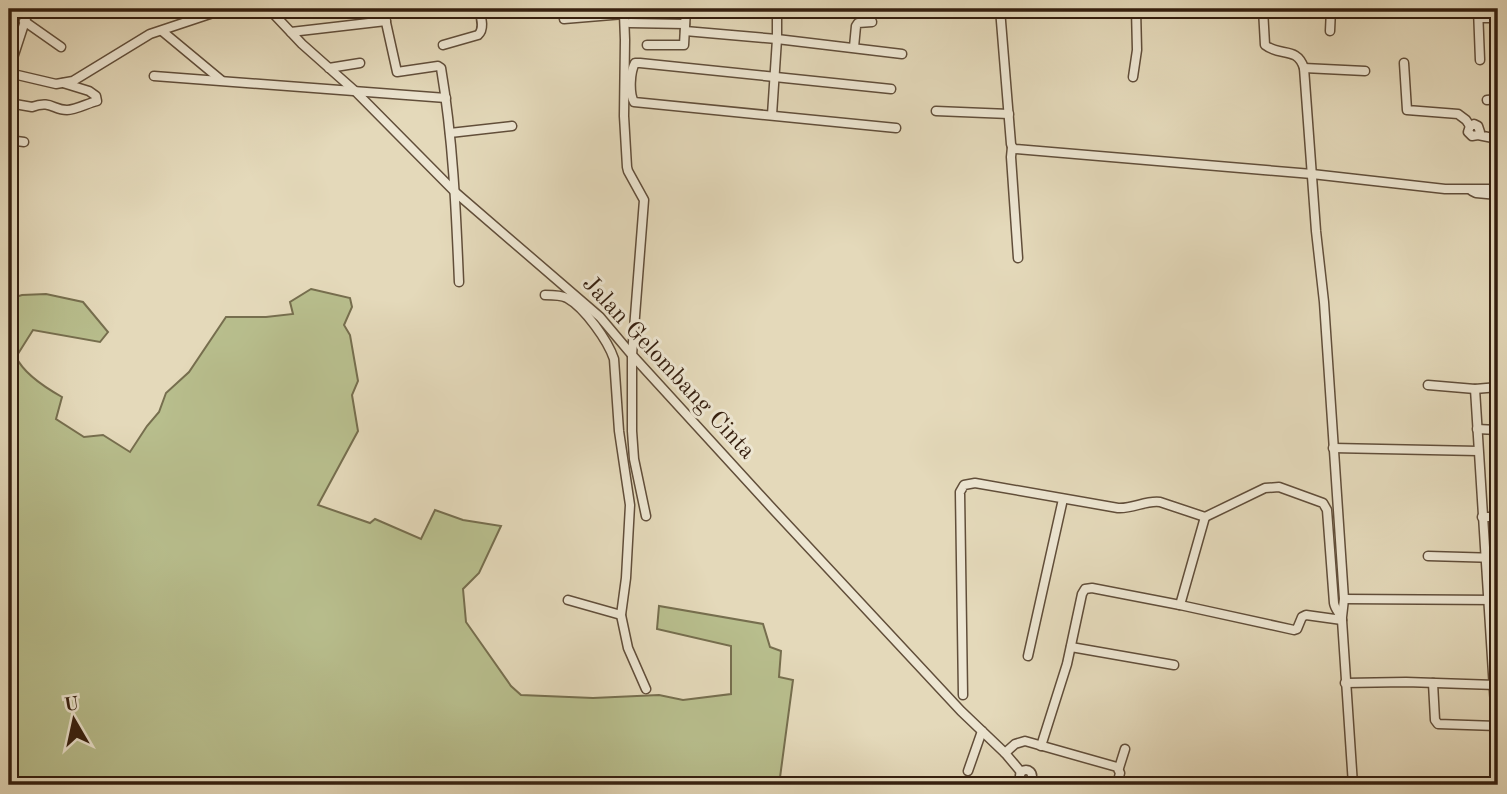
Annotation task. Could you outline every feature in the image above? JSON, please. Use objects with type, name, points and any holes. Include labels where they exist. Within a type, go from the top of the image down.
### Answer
[{"type":"street","points":[[29,9],[10,66],[55,84],[80,78],[150,34],[225,9]]},
{"type":"street","name":"Jalan Gelombang Cinta","points":[[269,9],[455,192],[600,317],[961,711],[1021,772],[1030,771],[1033,782]]},
{"type":"street","points":[[383,9],[397,72],[439,66],[441,68],[455,192],[459,282]]},
{"type":"street","points":[[443,45],[481,32],[480,9]]},
{"type":"street","points":[[647,45],[684,45],[686,9]]},
{"type":"street","points":[[1000,9],[1012,145],[1018,258]]},
{"type":"street","points":[[1133,77],[1137,50],[1136,9]]},
{"type":"street","points":[[1263,9],[1265,45],[1277,52],[1295,54],[1301,59],[1304,68],[1324,302],[1344,599],[1342,619],[1345,683],[1353,785]]},
{"type":"street","points":[[1330,30],[1331,9]]},
{"type":"street","points":[[772,115],[778,10]]},
{"type":"street","points":[[564,19],[622,11],[627,167],[644,200],[632,355],[632,431],[634,460],[646,516]]},
{"type":"street","points":[[1480,60],[1479,13],[1498,18]]},
{"type":"street","points":[[24,20],[61,47]]},
{"type":"street","points":[[291,32],[386,21]]},
{"type":"street","points":[[854,47],[858,23],[872,22]]},
{"type":"street","points":[[630,23],[902,54]]},
{"type":"street","points":[[162,31],[221,80]]},
{"type":"street","points":[[891,89],[640,62],[632,67],[631,97],[634,102],[896,128]]},
{"type":"street","points":[[1404,62],[1407,110],[1458,114],[1470,126],[1469,134],[1474,137],[1478,135],[1498,139]]},
{"type":"street","points":[[329,68],[359,63]]},
{"type":"street","points":[[1304,68],[1365,71]]},
{"type":"street","points":[[155,76],[446,98]]},
{"type":"street","points":[[9,103],[32,107],[50,105],[68,110],[97,101],[96,96],[89,91],[63,83]]},
{"type":"street","points":[[1487,100],[1498,99]]},
{"type":"street","points":[[936,111],[1009,114]]},
{"type":"street","points":[[450,133],[512,126]]},
{"type":"street","points":[[9,140],[24,142]]},
{"type":"street","points":[[1012,145],[1016,149],[1312,174],[1445,189],[1498,189]]},
{"type":"street","points":[[1470,190],[1498,195]]},
{"type":"street","points":[[545,295],[559,295],[570,300],[596,327],[614,359],[619,431],[630,505],[621,615],[628,649],[646,689]]},
{"type":"street","points":[[1428,385],[1475,389],[1498,387]]},
{"type":"street","points":[[1475,389],[1485,558],[1494,600],[1498,752]]},
{"type":"street","points":[[1477,429],[1498,430]]},
{"type":"street","points":[[1333,448],[1478,451]]},
{"type":"street","points":[[963,695],[961,488],[967,483],[1125,509],[1154,501],[1205,517],[1265,488],[1279,487],[1323,503],[1328,513],[1334,603],[1342,619]]},
{"type":"street","points":[[1028,656],[1063,499]]},
{"type":"street","points":[[1180,605],[1205,517]]},
{"type":"street","points":[[1482,517],[1498,517]]},
{"type":"street","points":[[1428,556],[1498,558]]},
{"type":"street","points":[[1041,746],[1062,681],[1082,594],[1087,588],[1294,630],[1306,615],[1342,619]]},
{"type":"street","points":[[1344,599],[1494,600]]},
{"type":"street","points":[[568,600],[621,615]]},
{"type":"street","points":[[1070,647],[1174,665]]},
{"type":"street","points":[[1345,683],[1496,685]]},
{"type":"street","points":[[1433,683],[1435,720],[1438,724],[1497,726]]},
{"type":"street","points":[[968,771],[982,731]]},
{"type":"street","points":[[1005,753],[1025,741],[1119,768]]},
{"type":"street","points":[[1116,785],[1125,748]]},
{"type":"green space","points":[[311,289],[350,298],[352,307],[344,325],[350,335],[358,381],[352,395],[358,431],[318,505],[370,523],[375,519],[421,539],[435,510],[463,520],[501,526],[479,573],[463,589],[466,622],[511,686],[521,695],[593,698],[659,695],[683,700],[731,694],[731,646],[657,629],[659,606],[763,624],[770,647],[781,651],[779,677],[793,680],[779,785],[768,781],[722,785],[9,785],[9,299],[22,295],[46,294],[83,302],[108,332],[100,342],[33,330],[16,357],[30,375],[62,397],[56,419],[84,437],[103,435],[130,452],[159,412],[166,393],[189,372],[226,317],[293,314],[290,302]]}]
